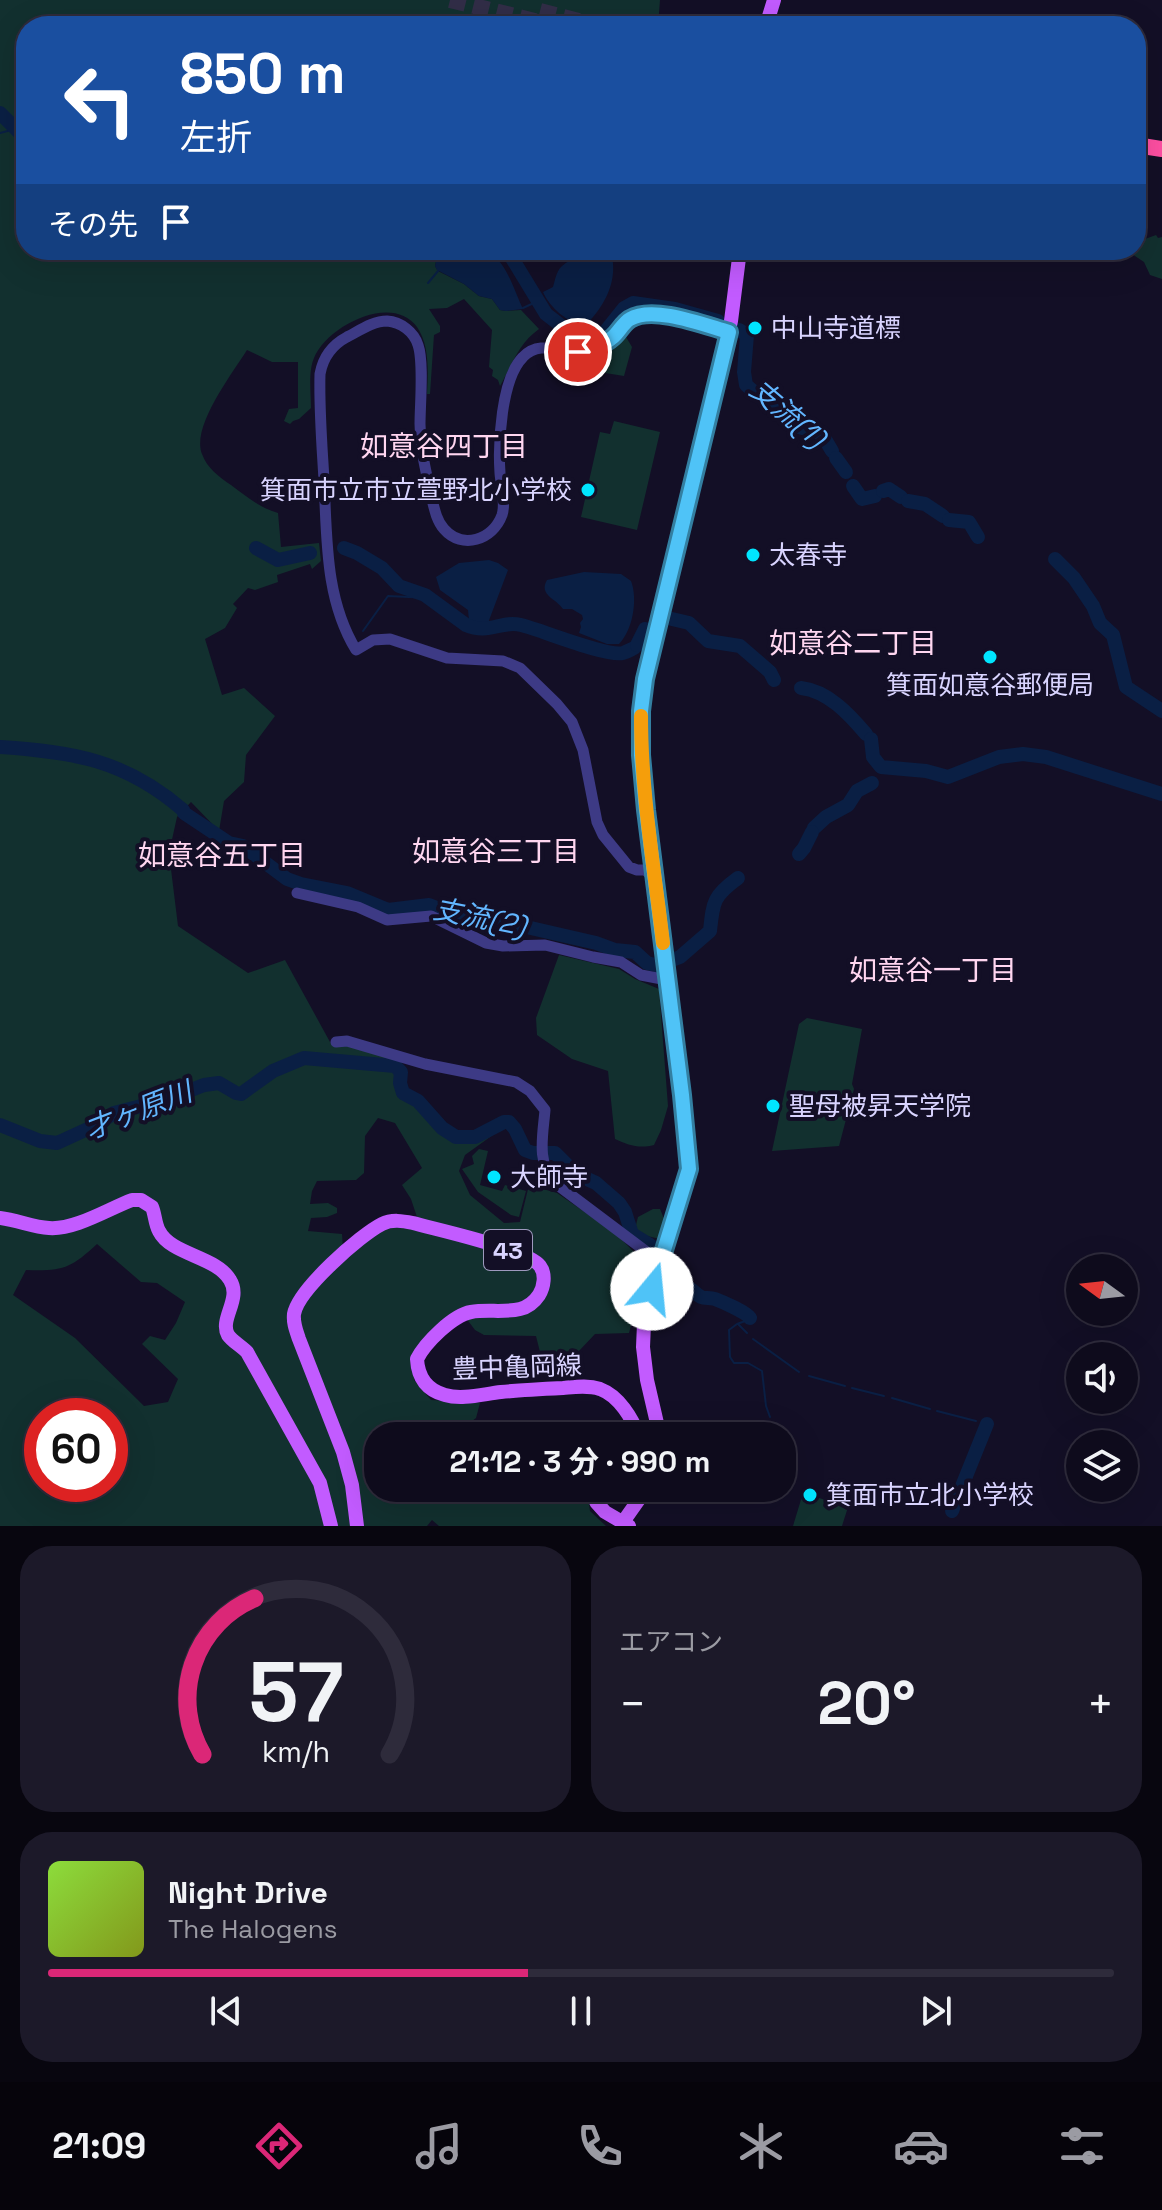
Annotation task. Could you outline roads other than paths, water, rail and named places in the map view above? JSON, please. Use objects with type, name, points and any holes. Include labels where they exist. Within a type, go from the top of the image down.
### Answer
[{"type":"main road","points":[[657,1422],[643,1347],[647,1306],[689,1169],[641,755],[641,711],[645,679],[729,332],[739,260]]},
{"type":"main road","points":[[0,1218],[58,1228],[132,1200],[141,1200],[152,1207],[159,1232],[172,1244],[225,1273],[232,1282],[234,1296],[227,1323],[229,1336],[247,1352],[320,1483],[331,1526]]},
{"type":"main road","name":"豊中亀岡線","points":[[357,1526],[352,1485],[343,1452],[299,1339],[294,1312],[310,1285],[367,1234],[385,1223],[413,1223],[510,1250],[529,1257],[540,1266],[544,1275],[542,1289],[529,1305],[520,1309],[468,1312],[460,1315],[433,1339],[417,1359],[420,1378],[431,1389],[445,1395],[464,1396],[541,1389],[600,1389],[621,1406],[633,1422]]},
{"type":"main road","points":[[596,1502],[601,1509],[626,1524],[639,1502]]},
{"type":"street","points":[[654,878],[645,870],[629,867],[603,835],[597,822],[583,750],[572,722],[520,668],[503,661],[452,659],[390,639],[373,640],[356,650],[337,611],[329,573],[320,374],[324,360],[342,339],[380,322],[393,322],[407,328],[419,347],[421,449],[433,503],[440,525],[454,538],[472,540],[486,536],[502,514],[501,416],[514,370],[522,357],[535,349],[548,347],[585,352],[613,337],[628,320],[642,314],[682,319],[729,332]]},
{"type":"street","points":[[297,893],[358,907],[387,920],[431,916],[486,943],[503,946],[545,945],[621,962],[641,975],[667,980]]},
{"type":"street","points":[[336,1042],[347,1041],[434,1067],[516,1082],[530,1091],[545,1110],[543,1166],[547,1175],[660,1262]]},
{"type":"water","points":[[436,260],[498,260],[523,309],[500,310],[492,299],[479,296],[435,266]]},
{"type":"water","points":[[571,260],[612,260],[608,293],[585,326],[560,314],[543,292],[553,287],[558,271]]},
{"type":"water","points":[[489,560],[508,570],[488,623],[469,621],[468,610],[440,590],[436,577],[459,563]]},
{"type":"water","points":[[584,572],[621,574],[631,581],[633,614],[628,631],[619,644],[607,644],[579,633],[582,615],[572,609],[563,609],[545,589],[547,580]]},
{"type":"waterway","name":"支流(1)","points":[[0,113],[16,129]]},
{"type":"waterway","points":[[0,133],[15,129]]},
{"type":"waterway","name":"支流(1)","points":[[513,260],[546,314],[581,341],[604,333],[624,308],[633,303],[675,309],[718,321]]},
{"type":"waterway","points":[[428,283],[438,271]]},
{"type":"waterway","points":[[523,308],[538,301]]},
{"type":"waterway","name":"支流(1)","points":[[739,330],[747,335],[746,385],[793,425],[822,434],[832,451]]},
{"type":"waterway","name":"支流(1)","points":[[836,458],[846,472]]},
{"type":"waterway","name":"支流(1)","points":[[853,486],[862,499],[875,496]]},
{"type":"waterway","name":"支流(1)","points":[[883,491],[889,489],[901,497]]},
{"type":"waterway","name":"支流(1)","points":[[908,501],[925,504],[943,516]]},
{"type":"waterway","name":"支流(1)","points":[[949,520],[969,522],[978,537]]},
{"type":"waterway","points":[[256,548],[278,560],[310,553]]},
{"type":"waterway","points":[[344,548],[382,568],[399,586],[425,595],[474,628],[514,624],[615,653],[634,648]]},
{"type":"waterway","name":"支流(1)","points":[[1055,559],[1074,578],[1093,606],[1100,623],[1113,635],[1126,687],[1162,711]]},
{"type":"waterway","points":[[363,631],[388,596],[430,598]]},
{"type":"waterway","points":[[672,619],[689,623],[708,641],[740,646],[770,672],[774,680]]},
{"type":"waterway","points":[[637,645],[645,629]]},
{"type":"waterway","points":[[801,688],[829,699],[866,734]]},
{"type":"waterway","points":[[871,739],[873,757],[881,767],[926,771],[948,777],[999,757],[1023,754],[1046,757],[1162,794]]},
{"type":"waterway","name":"支流(2)","points":[[0,747],[75,756],[119,769],[162,793],[184,813],[229,843],[243,846],[287,879],[301,884],[347,893],[388,910],[429,905],[485,923],[507,920],[615,950],[635,952],[647,963],[659,966]]},
{"type":"waterway","name":"支流(2)","points":[[814,828],[848,805],[857,791],[872,783]]},
{"type":"waterway","name":"支流(2)","points":[[799,854],[812,832]]},
{"type":"waterway","name":"支流(2)","points":[[672,960],[680,957],[710,931],[716,900],[738,878]]},
{"type":"waterway","name":"才ヶ原川","points":[[0,1125],[40,1141],[57,1143],[114,1113],[165,1100],[204,1085],[219,1083],[241,1094],[273,1071],[304,1058],[395,1066],[401,1072],[403,1093],[418,1101],[442,1128],[456,1137],[475,1137],[509,1122],[525,1150],[555,1153],[576,1174],[596,1183],[619,1203],[632,1234],[650,1245]]},
{"type":"waterway","name":"才ヶ原川","points":[[684,1285],[701,1297],[723,1302],[750,1318]]},
{"type":"waterway","points":[[750,1316],[729,1330],[730,1357],[734,1363],[748,1363],[762,1371],[770,1417]]},
{"type":"waterway","points":[[738,1324],[747,1333]]},
{"type":"waterway","points":[[753,1339],[799,1372]]},
{"type":"waterway","points":[[809,1376],[845,1386]]},
{"type":"waterway","points":[[852,1388],[884,1396]]},
{"type":"waterway","points":[[892,1398],[930,1409]]},
{"type":"waterway","points":[[937,1411],[976,1421]]},
{"type":"waterway","name":"才ヶ原川","points":[[952,1511],[987,1424]]},
{"type":"tunnel","points":[[450,0],[515,16]]},
{"type":"tunnel","points":[[540,11],[559,16]]},
{"type":"place","name":"中山寺道標","points":[[755,328]]},
{"type":"place","name":"箕面市立市立萱野北小学校","points":[[588,490]]},
{"type":"place","name":"太春寺","points":[[753,555]]},
{"type":"place","name":"箕面如意谷郵便局","points":[[990,657]]},
{"type":"place","name":"聖母被昇天学院","points":[[773,1106]]},
{"type":"place","name":"大師寺","points":[[494,1177]]},
{"type":"place","name":"箕面市立北小学校","points":[[810,1495]]},
{"type":"district","name":"如意谷四丁目","points":[[444,446]]},
{"type":"district","name":"如意谷二丁目","points":[[853,643]]},
{"type":"district","name":"如意谷三丁目","points":[[496,851]]},
{"type":"district","name":"如意谷五丁目","points":[[222,855]]},
{"type":"district","name":"如意谷一丁目","points":[[933,970]]}]
